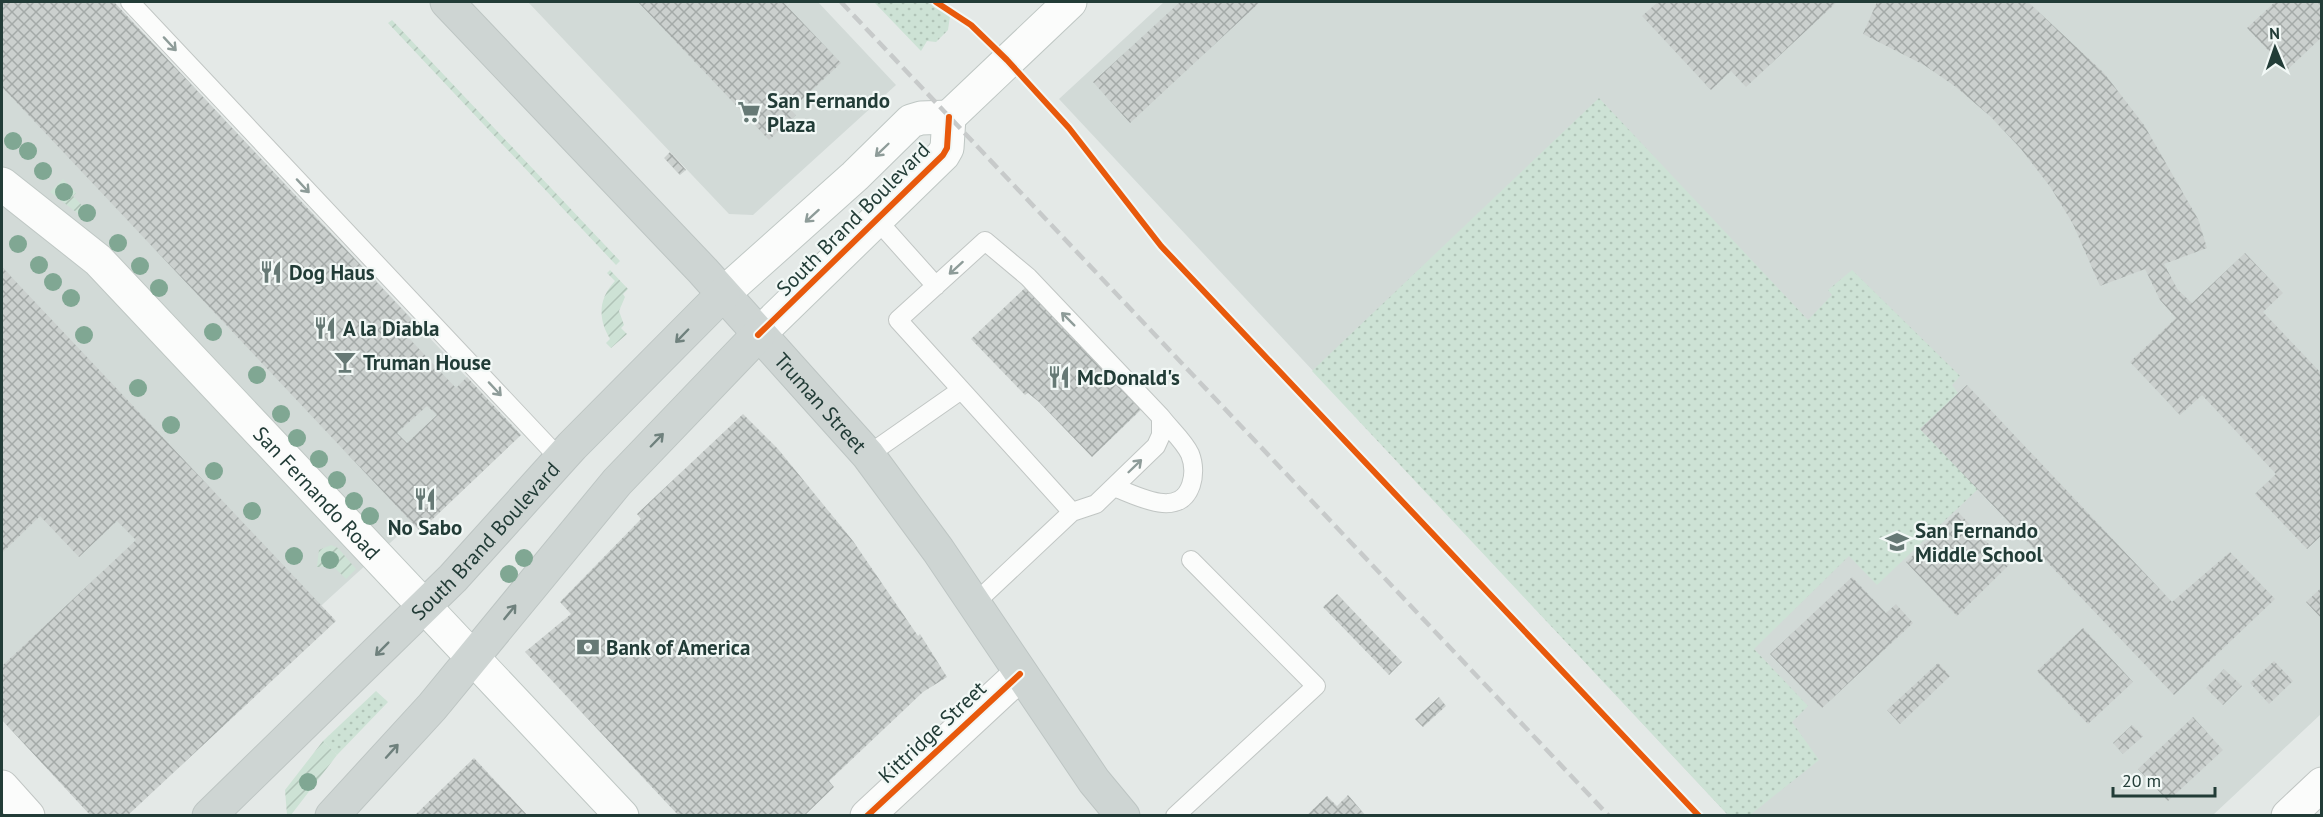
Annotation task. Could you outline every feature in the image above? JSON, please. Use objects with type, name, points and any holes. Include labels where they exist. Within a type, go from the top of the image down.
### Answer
[{"type":"main road","name":"Truman Street","points":[[447,2],[723,294],[868,455],[938,550],[1094,781],[1123,816]]},
{"type":"main road","name":"South Brand Boulevard","points":[[209,816],[424,608],[560,459],[723,294]]},
{"type":"main road","name":"South Brand Boulevard","points":[[332,816],[432,707],[617,483],[758,335]]},
{"type":"street","points":[[949,117],[1070,2]]},
{"type":"street","name":"South Brand Boulevard","points":[[723,294],[811,216],[911,121],[921,118],[949,117],[947,148],[943,155],[758,335]]},
{"type":"street","name":"San Fernando Road","points":[[2,184],[98,260],[622,816]]},
{"type":"street","name":"Kittridge Street","points":[[867,816],[1020,674]]},
{"type":"street","points":[[2288,816],[2322,784]]},
{"type":"street","points":[[2,788],[28,816]]},
{"type":"lane","points":[[130,2],[560,459]]},
{"type":"lane","points":[[877,220],[936,286]]},
{"type":"lane","points":[[1071,512],[898,320],[985,241],[1028,278],[1161,417],[1190,454],[1194,472],[1190,488],[1182,499],[1169,504],[1154,502],[1114,487]]},
{"type":"lane","points":[[868,455],[960,390]]},
{"type":"lane","points":[[974,604],[1071,512],[1096,504],[1156,446],[1161,435],[1161,417]]},
{"type":"lane","points":[[1175,816],[1316,686],[1191,560]]},
{"type":"shaded area","points":[[2,2],[114,2],[521,435],[420,531],[412,523],[91,815],[2,720]]},
{"type":"shaded area","name":"San Fernando Plaza","points":[[528,2],[818,2],[896,85],[753,215],[729,214]]},
{"type":"shaded area","name":"San Fernando Middle School","points":[[1164,2],[2321,2],[2321,714],[2213,815],[1728,815],[1059,99]]},
{"type":"green space","points":[[874,2],[927,2],[950,16],[948,30],[936,42],[927,41],[921,51]]},
{"type":"green space","points":[[392,20],[620,261],[616,265],[388,23]]},
{"type":"green space","points":[[1599,98],[1808,320],[1832,295],[1828,290],[1852,270],[1960,376],[1952,385],[1958,393],[1920,429],[1978,489],[1877,585],[1849,556],[1754,649],[1808,706],[1792,722],[1819,760],[1750,815],[1728,815],[1312,371]]},
{"type":"green space","points":[[63,179],[76,193],[73,196],[94,218],[89,222],[50,192]]},
{"type":"green space","points":[[610,270],[628,289],[623,294],[625,297],[619,311],[624,325],[621,328],[627,334],[611,348],[606,343],[610,339],[602,317],[605,295],[615,281],[607,273]]},
{"type":"green space","points":[[331,545],[338,548],[356,569],[346,579],[334,567],[317,567],[319,550]]},
{"type":"green space","points":[[376,691],[388,702],[337,755],[323,741]]},
{"type":"green space","points":[[323,741],[337,755],[291,815],[287,815],[285,790]]},
{"type":"building","points":[[2,2],[114,2],[415,323],[404,333],[456,388],[467,377],[521,435],[420,531],[2,87]],"holes":[[[427,406],[437,415],[407,443],[397,433]]]},
{"type":"building","points":[[638,2],[783,2],[841,63],[791,110],[796,115],[769,140]]},
{"type":"building","points":[[1180,2],[1260,2],[1130,123],[1093,82]]},
{"type":"building","points":[[1658,2],[1837,2],[1746,87],[1731,71],[1711,90],[1642,16]]},
{"type":"building","points":[[1877,2],[2028,2],[2104,73],[2144,125],[2198,219],[2207,248],[2164,264],[2178,290],[2192,303],[2245,253],[2283,293],[2263,312],[2322,374],[2322,535],[2307,549],[2255,494],[2276,474],[2202,395],[2180,415],[2130,362],[2176,318],[2160,300],[2145,269],[2100,286],[2073,224],[2051,188],[2021,149],[1991,117],[1956,87],[1924,65],[1863,34]]},
{"type":"building","points":[[2275,2],[2322,2],[2322,37],[2287,70],[2247,28]]},
{"type":"building","points":[[670,152],[686,170],[680,175],[664,158]]},
{"type":"building","points":[[2,267],[336,621],[127,816],[91,816],[2,720],[2,666],[136,540],[117,521],[79,557],[40,516],[2,553]]},
{"type":"building","name":"McDonald's","points":[[1027,286],[1146,405],[1092,457],[1039,402],[1028,393],[1025,395],[971,339]]},
{"type":"building","points":[[1967,385],[2172,602],[2230,552],[2275,599],[2174,695],[1920,429]]},
{"type":"building","points":[[743,414],[778,449],[853,541],[918,636],[920,634],[947,677],[923,692],[829,781],[834,787],[804,816],[679,816],[525,652],[571,614],[560,602],[641,519],[637,514]]},
{"type":"building","points":[[1958,512],[2009,565],[1957,616],[1906,562]]},
{"type":"building","points":[[1852,577],[1886,613],[1896,604],[1913,623],[1822,708],[1770,654]]},
{"type":"building","points":[[2322,587],[2322,619],[2306,602]]},
{"type":"building","points":[[1337,594],[1402,662],[1389,675],[1323,607]]},
{"type":"building","points":[[2083,628],[2133,682],[2088,724],[2037,671]]},
{"type":"building","points":[[2274,661],[2293,681],[2269,704],[2250,683]]},
{"type":"building","points":[[1938,663],[1950,676],[1900,724],[1887,710]]},
{"type":"building","points":[[2224,669],[2242,686],[2223,705],[2206,688]]},
{"type":"building","points":[[1439,697],[1446,706],[1423,727],[1415,719]]},
{"type":"building","points":[[2193,717],[2223,750],[2168,801],[2138,769]]},
{"type":"building","points":[[2132,725],[2143,736],[2123,754],[2113,743]]},
{"type":"building","points":[[474,758],[528,816],[414,816]]},
{"type":"building","points":[[1348,795],[1366,816],[1306,816],[1327,796],[1337,806]]},
{"type":"railway","points":[[841,2],[1609,816]]},
{"type":"cycle path","points":[[936,2],[971,25],[1007,60],[1069,128],[1161,246],[1699,816]]},
{"type":"cycle path","points":[[758,335],[943,155],[947,148],[949,117]]},
{"type":"cycle path","points":[[867,816],[1020,674]]},
{"type":"place","name":"San Fernando Plaza","points":[[749,112]]},
{"type":"place","name":"Dog Haus","points":[[271,272]]},
{"type":"place","name":"A la Diabla","points":[[325,328]]},
{"type":"place","name":"Truman House","points":[[345,362]]},
{"type":"place","name":"McDonald's","points":[[1059,377]]},
{"type":"place","name":"No Sabo","points":[[425,499]]},
{"type":"place","name":"San Fernando Middle School","points":[[1897,542]]},
{"type":"place","name":"Bank of America","points":[[588,647]]}]
